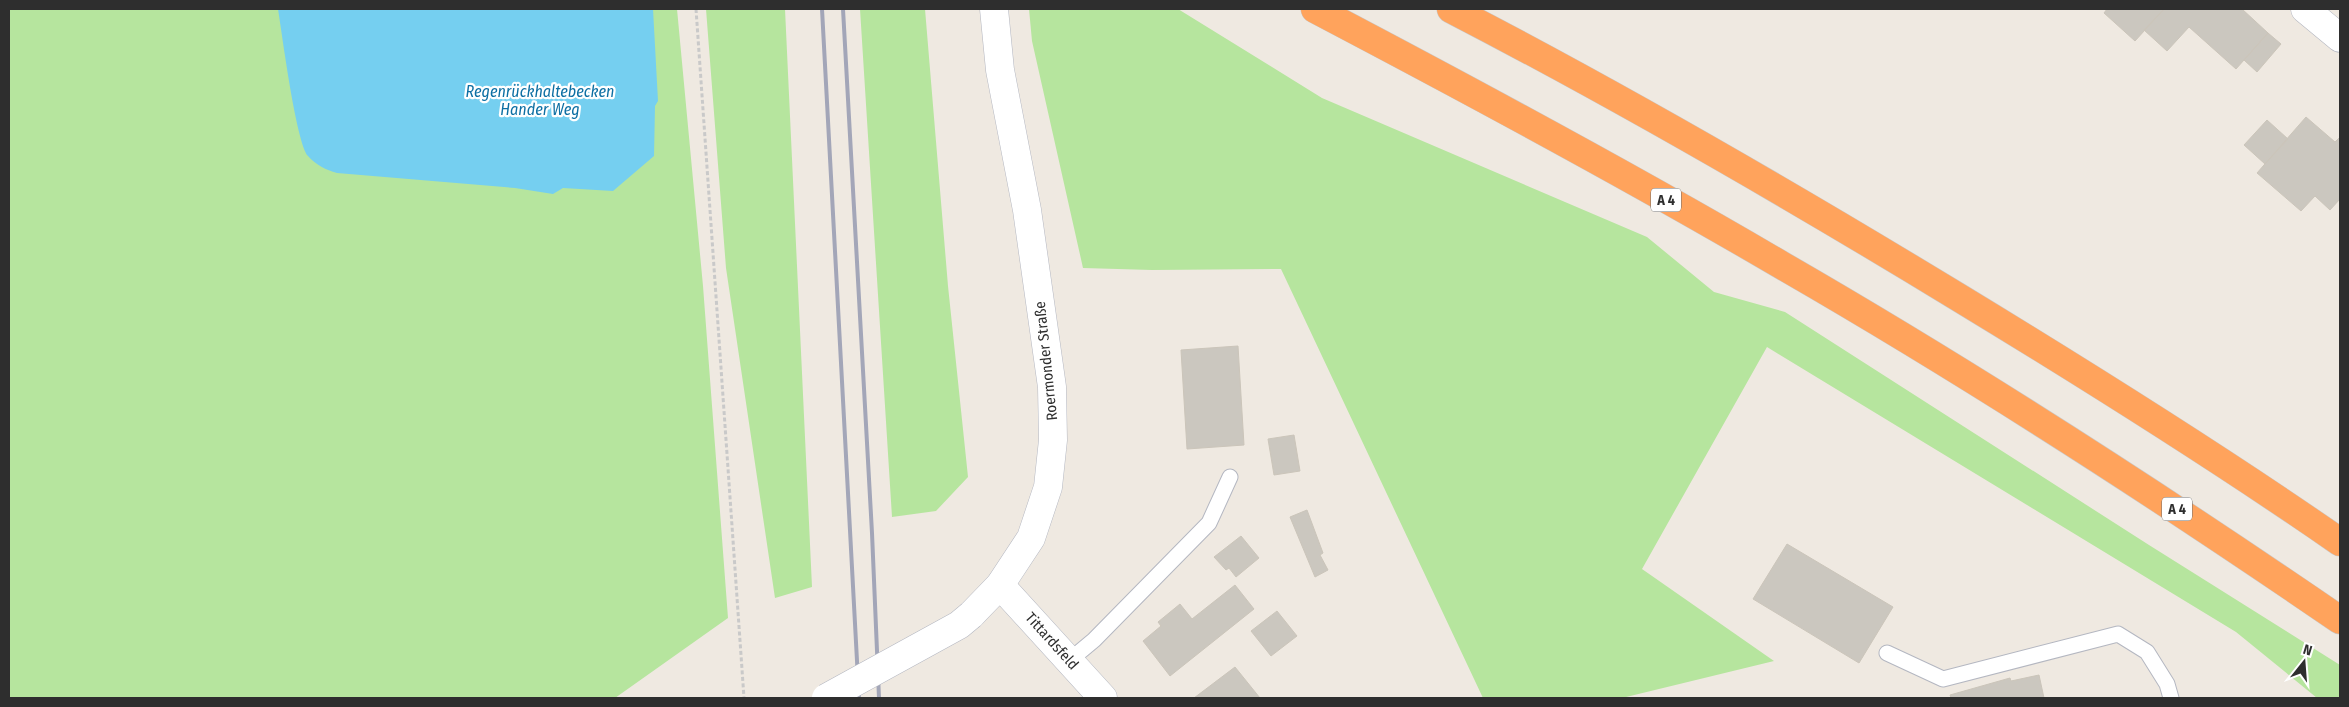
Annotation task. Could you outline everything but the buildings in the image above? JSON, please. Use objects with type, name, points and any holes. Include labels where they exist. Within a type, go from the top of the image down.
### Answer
[{"type":"highway","name":"A 4","points":[[1315,9],[1497,104],[1784,266],[2010,403],[2180,512],[2340,620]]},
{"type":"highway","points":[[1451,9],[1520,45],[1823,214],[2084,374],[2240,473],[2340,542]]},
{"type":"main road","name":"Roermonder Straße","points":[[826,698],[959,625],[971,616],[1000,585],[1031,538],[1048,487],[1054,440],[1052,387],[1027,210],[1000,70],[994,9]]},
{"type":"main road","points":[[2306,9],[2340,38]]},
{"type":"main road","name":"Tittardsfeld","points":[[1000,585],[1103,698]]},
{"type":"lane","points":[[1070,660],[1094,640],[1209,524],[1230,477]]},
{"type":"lane","points":[[1887,653],[1943,679],[2118,634],[2147,652],[2167,684],[2170,698]]},
{"type":"path","points":[[696,9],[744,698]]},
{"type":"green space","points":[[9,9],[677,9],[703,286],[728,618],[615,698],[9,698]]},
{"type":"green space","points":[[706,9],[785,9],[812,587],[775,598],[726,268]]},
{"type":"green space","points":[[860,9],[925,9],[948,286],[968,477],[936,511],[892,517]]},
{"type":"green space","points":[[1029,9],[1178,9],[1322,98],[1647,237],[1714,292],[1785,312],[2340,665],[2340,698],[2317,698],[2236,632],[1767,347],[1642,569],[1774,661],[1622,698],[1483,698],[1281,269],[1152,270],[1083,268],[1032,41]]},
{"type":"water","name":"Regenrückhaltebecken Hander Weg","points":[[278,9],[653,9],[658,101],[655,106],[654,156],[613,191],[563,188],[553,194],[515,188],[337,173],[329,170],[311,159],[303,147],[294,110]]},
{"type":"railway","points":[[822,9],[859,698]]},
{"type":"railway","points":[[843,9],[872,533],[879,698]]}]
